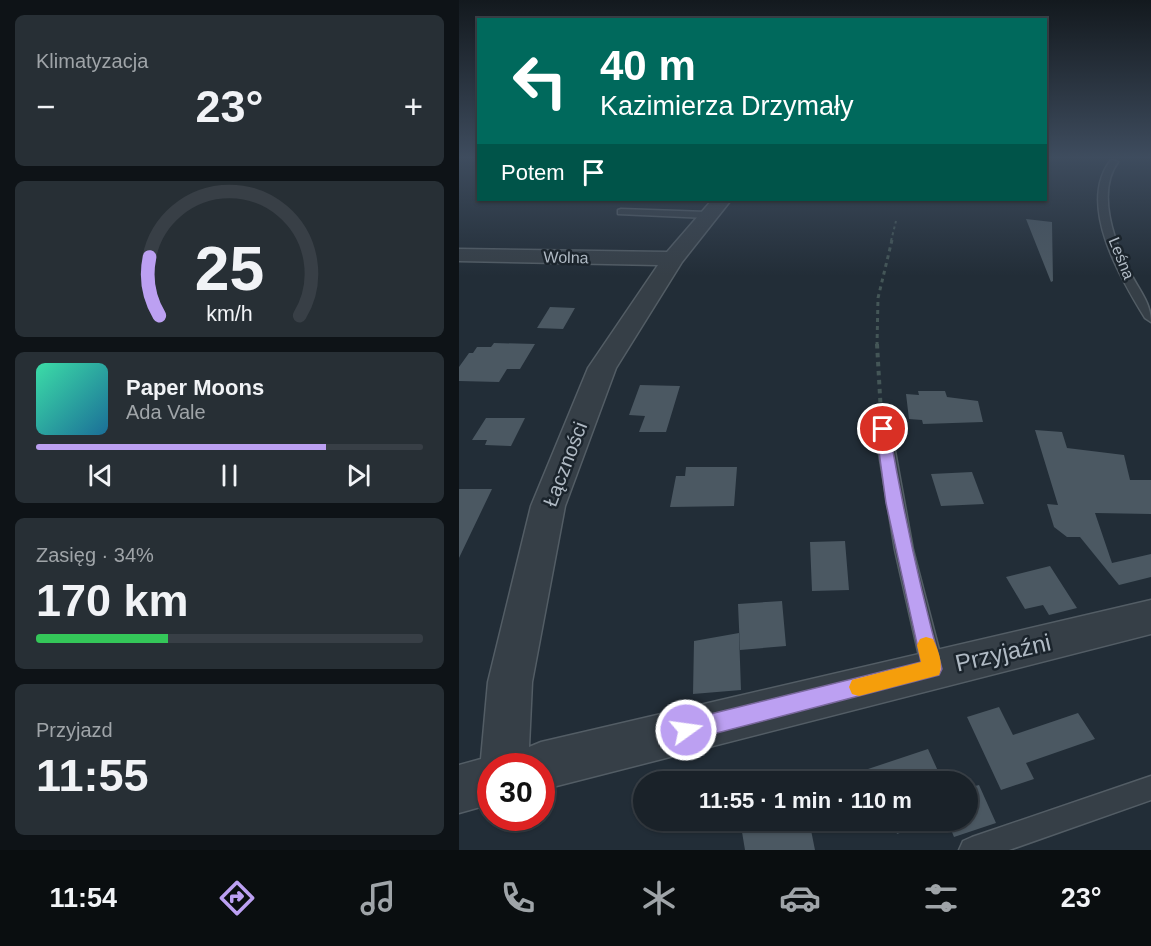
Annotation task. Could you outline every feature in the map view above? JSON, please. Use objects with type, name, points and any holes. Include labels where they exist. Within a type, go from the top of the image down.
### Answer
[{"type":"street","name":"Łączności","points":[[505,753],[510,682],[548,506],[602,368],[673,259],[714,207]]},
{"type":"street","name":"Wolna","points":[[459,255],[673,259]]},
{"type":"street","name":"Przyjaźni","points":[[555,763],[1151,617]]},
{"type":"street","points":[[459,789],[477,784]]},
{"type":"lane","name":"Leśna","points":[[1105,197],[1115,251],[1151,318]]},
{"type":"lane","points":[[621,212],[714,207]]},
{"type":"lane","points":[[883,429],[894,503],[912,591],[933,669]]},
{"type":"lane","points":[[972,850],[1151,788]]},
{"type":"path","points":[[883,429],[877,354],[878,298],[896,221]]},
{"type":"building","points":[[1026,219],[1052,222],[1053,281],[1051,282]]},
{"type":"building","points":[[550,307],[575,308],[563,329],[537,328]]},
{"type":"building","points":[[494,343],[535,344],[520,369],[507,369],[499,382],[459,381],[459,367],[469,353],[473,353],[477,347],[491,347]]},
{"type":"building","points":[[640,385],[680,386],[666,432],[639,432],[645,416],[629,415]]},
{"type":"building","points":[[918,391],[945,391],[947,397],[978,401],[983,422],[923,424],[922,420],[909,419],[906,394],[919,395]]},
{"type":"building","points":[[486,418],[525,418],[511,446],[485,445],[487,440],[472,440]]},
{"type":"building","points":[[1035,430],[1062,432],[1067,448],[1124,455],[1130,480],[1151,480],[1151,514],[1095,513],[1112,563],[1151,554],[1151,577],[1119,585],[1080,537],[1067,537],[1054,527],[1047,504],[1058,505]]},
{"type":"building","points":[[686,467],[737,467],[734,506],[670,507],[676,476],[685,476]]},
{"type":"building","points":[[972,472],[984,504],[941,506],[931,474]]},
{"type":"building","points":[[459,489],[492,489],[459,558]]},
{"type":"building","points":[[845,541],[849,590],[812,591],[810,542]]},
{"type":"building","points":[[1050,566],[1077,608],[1049,615],[1043,605],[1025,609],[1006,577]]},
{"type":"building","points":[[782,601],[786,646],[740,650],[738,604]]},
{"type":"building","points":[[739,633],[741,690],[693,694],[694,641]]},
{"type":"building","points":[[999,707],[1013,735],[1078,713],[1095,739],[1026,763],[1034,779],[1001,790],[967,717]]},
{"type":"building","points":[[928,749],[938,771],[862,771]]},
{"type":"building","points":[[978,785],[996,823],[978,829]]},
{"type":"building","points":[[742,831],[811,831],[815,850],[745,850]]},
{"type":"building","points":[[952,831],[972,831],[954,837]]},
{"type":"slow traffic","points":[[859,687],[933,669],[926,645]]},
{"type":"route","points":[[686,730],[933,669],[912,591],[889,481],[883,429]]}]
